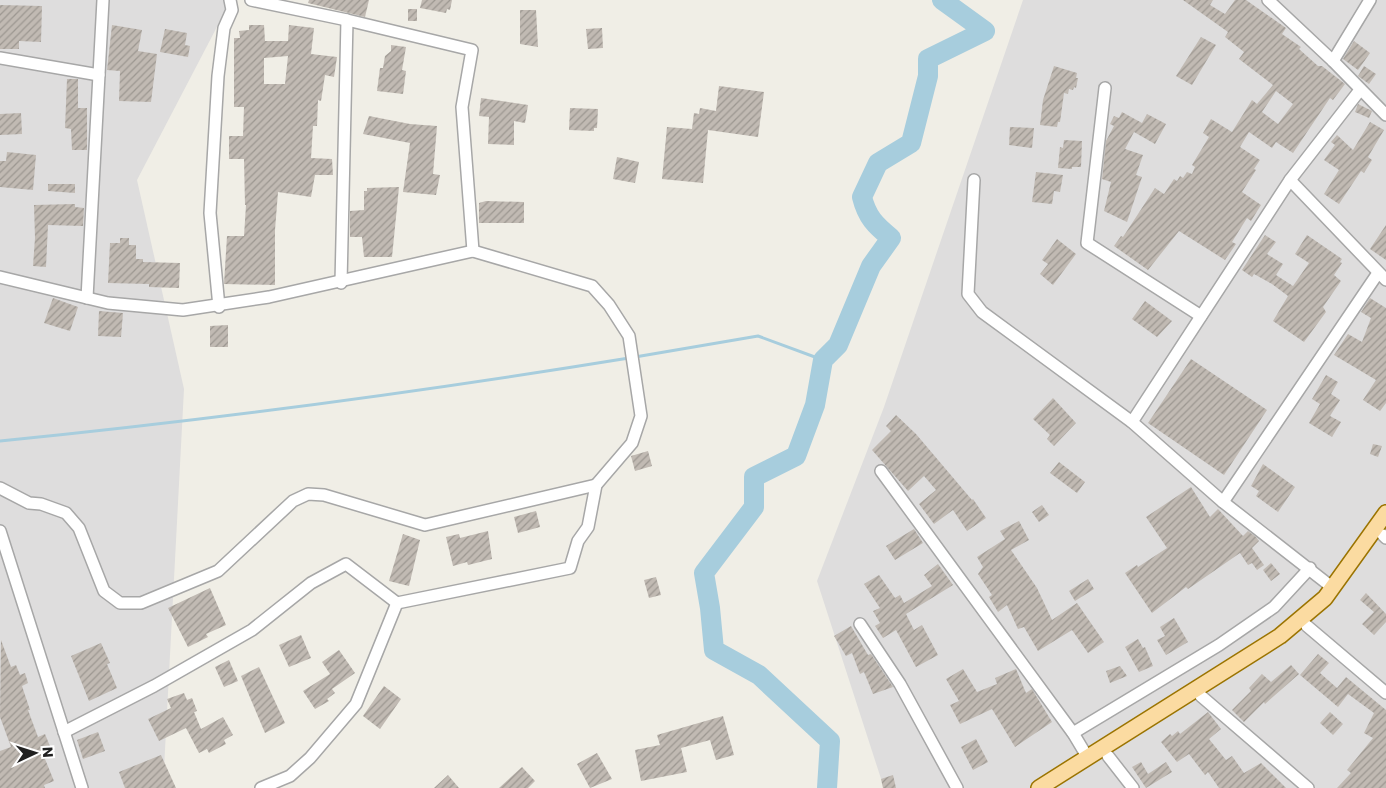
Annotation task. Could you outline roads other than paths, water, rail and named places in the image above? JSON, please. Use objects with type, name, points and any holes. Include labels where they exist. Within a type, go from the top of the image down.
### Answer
[{"type":"main road","points":[[1040,788],[1280,636],[1325,598],[1386,513]]},
{"type":"main road","points":[[1058,788],[1307,626],[1336,598],[1385,534]]},
{"type":"street","points":[[87,298],[103,0]]},
{"type":"street","points":[[220,307],[210,213],[218,76],[224,28],[232,10],[230,0]]},
{"type":"street","points":[[251,0],[347,20],[472,50],[462,106],[474,251]]},
{"type":"street","points":[[1268,0],[1333,61],[1386,115]]},
{"type":"street","points":[[1333,61],[1370,0]]},
{"type":"street","points":[[341,283],[347,20]]},
{"type":"street","points":[[0,58],[99,75]]},
{"type":"street","points":[[1106,88],[1087,243],[1201,316]]},
{"type":"street","points":[[1132,422],[1290,180],[1360,90]]},
{"type":"street","points":[[974,180],[968,294],[982,312],[1132,422],[1223,502],[1310,568],[1333,588]]},
{"type":"street","points":[[1223,502],[1382,277],[1290,180]]},
{"type":"street","points":[[0,277],[108,303],[183,310],[220,307],[341,283],[474,251],[592,286],[610,305],[629,336],[641,416],[632,443],[596,485],[588,527],[578,541],[570,568],[397,603],[346,564],[310,583],[252,630],[154,686],[64,732]]},
{"type":"street","points":[[881,471],[1073,733],[1088,758]]},
{"type":"street","points":[[0,488],[29,503],[41,504],[66,513],[79,528],[104,591],[120,603],[141,603],[218,570],[293,501],[308,494],[324,495],[426,525],[596,485]]},
{"type":"street","points":[[0,531],[82,788]]},
{"type":"street","points":[[1073,733],[1219,645],[1266,612],[1310,568]]},
{"type":"street","points":[[261,788],[290,776],[310,758],[356,704],[397,603]]},
{"type":"street","points":[[860,624],[900,684],[957,788]]},
{"type":"street","points":[[1307,626],[1386,694]]},
{"type":"street","points":[[1201,696],[1308,788]]},
{"type":"street","points":[[1108,756],[1133,788]]},
{"type":"waterway","points":[[827,788],[830,741],[759,675],[714,650],[704,573],[754,507],[754,477],[796,456],[815,405],[823,360],[838,345],[871,266],[891,238],[872,220],[866,210],[862,197],[878,163],[911,143],[928,76],[928,59],[985,31],[942,0]]},
{"type":"waterway","points":[[635,357],[758,336],[823,360]]},
{"type":"waterway","points":[[0,441],[315,404],[629,358]]}]
